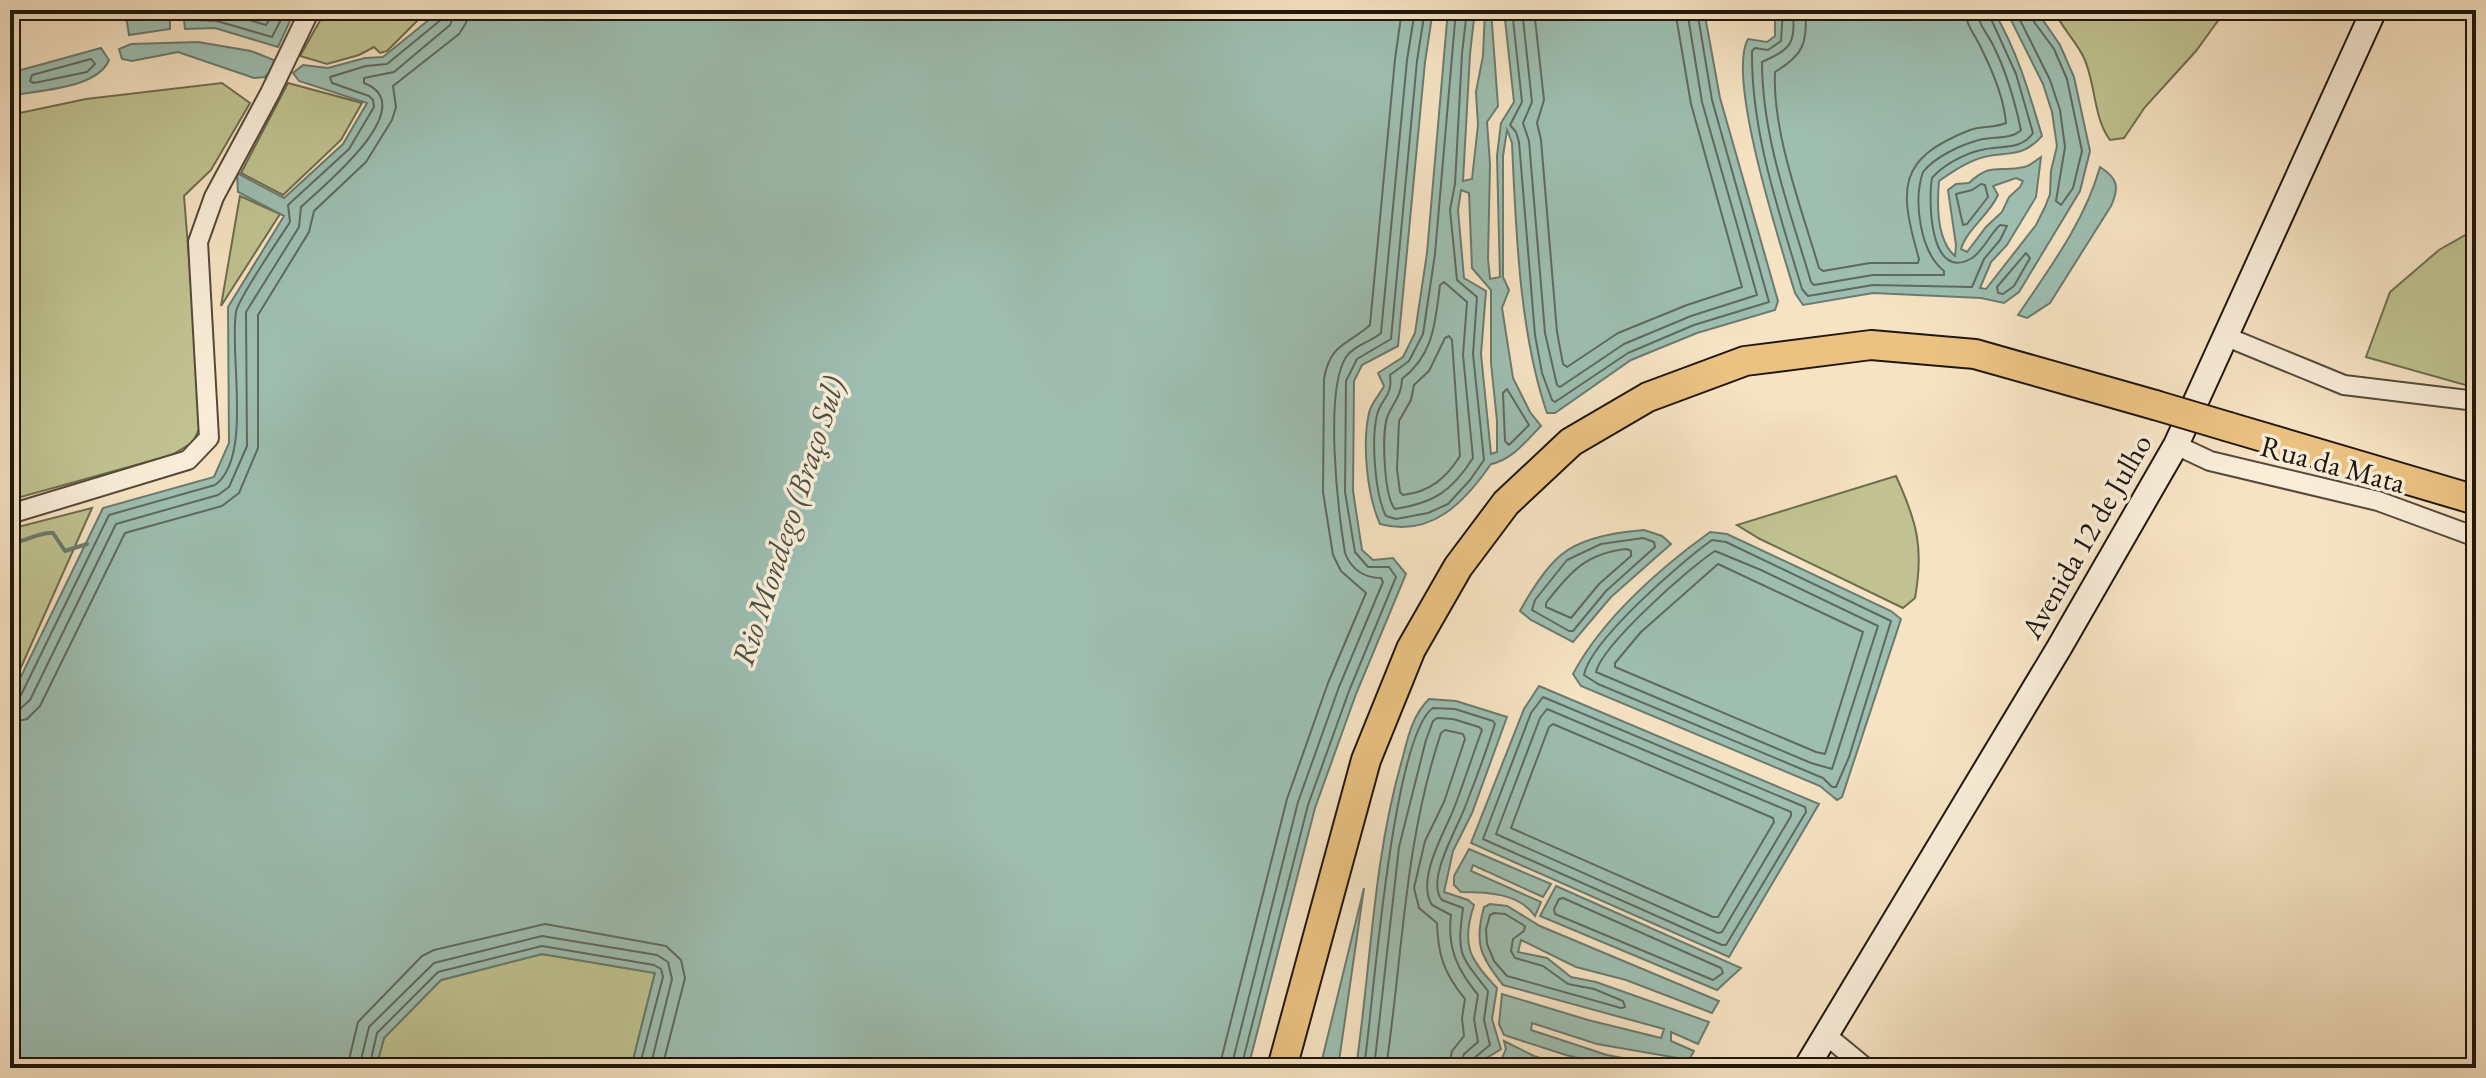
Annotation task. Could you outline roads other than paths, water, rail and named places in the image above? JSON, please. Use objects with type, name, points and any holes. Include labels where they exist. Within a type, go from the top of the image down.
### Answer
[{"type":"main road","name":"Avenida 12 de Julho","points":[[1806,1068],[2035,689],[2176,445],[2374,10]]},
{"type":"main road","points":[[1282,1068],[1366,760],[1411,649],[1458,567],[1506,503],[1571,442],[1648,397],[1745,361],[1871,345],[1975,354],[2476,500]]},
{"type":"street","points":[[10,514],[188,460],[209,438],[198,242],[214,197],[310,10]]},
{"type":"street","points":[[2227,337],[2344,385],[2476,401]]},
{"type":"street","name":"Rua da Mata","points":[[2176,445],[2210,461],[2378,501],[2476,537]]},
{"type":"street","points":[[1826,1035],[1866,1068]]},
{"type":"water","points":[[125,10],[170,10],[170,29],[129,35]]},
{"type":"water","points":[[183,10],[295,10],[278,47],[215,28],[185,29]]},
{"type":"water","name":"Rio Mondego (Braço Sul)","points":[[441,10],[1433,10],[1425,62],[1398,346],[1362,365],[1354,381],[1353,491],[1362,550],[1373,560],[1393,558],[1406,574],[1356,694],[1315,808],[1248,1068],[631,1068],[655,973],[542,954],[441,980],[384,1038],[376,1068],[10,1068],[10,699],[103,508],[214,477],[229,443],[228,307],[284,216],[238,192],[237,173],[284,198],[343,144],[367,103],[299,81],[293,73],[303,65],[328,68],[365,58],[383,57]]},
{"type":"water","points":[[1448,10],[1475,10],[1463,181],[1472,179],[1478,125],[1476,92],[1483,56],[1485,10],[1491,10],[1498,106],[1487,122],[1490,279],[1500,277],[1497,156],[1501,123],[1514,102],[1504,10],[1704,10],[1720,98],[1778,301],[1775,310],[1697,333],[1631,360],[1555,413],[1547,413],[1530,348],[1525,314],[1517,245],[1512,143],[1507,130],[1503,156],[1503,277],[1509,290],[1502,308],[1513,378],[1530,412],[1541,426],[1512,454],[1491,464],[1470,491],[1445,514],[1415,526],[1398,527],[1380,524],[1372,499],[1367,469],[1367,425],[1371,407],[1384,386],[1378,373],[1403,357],[1415,333],[1427,253]],"holes":[[[1461,190],[1469,193],[1472,268],[1491,290],[1491,363],[1497,421],[1497,452],[1491,454],[1481,354],[1486,291],[1464,278],[1458,210]]]},
{"type":"water","points":[[1775,10],[1993,10],[2016,56],[2042,136],[2022,151],[1978,159],[1939,181],[1941,231],[1955,256],[1948,190],[1956,184],[1969,183],[1984,172],[2024,167],[2041,157],[2036,197],[2007,245],[1991,262],[1980,288],[1986,289],[2036,225],[2050,194],[2057,146],[2052,112],[2043,84],[2006,10],[2036,10],[2060,45],[2074,77],[2090,151],[2080,191],[2019,292],[2004,303],[1981,298],[1873,293],[1803,305],[1795,293],[1768,202],[1744,89],[1743,59],[1748,39],[1767,42],[1775,36]],"holes":[[[2016,178],[2023,181],[2009,197],[2002,212],[1967,252],[1961,249],[1998,195],[1993,186]]]},
{"type":"water","points":[[198,42],[251,51],[274,60],[271,70],[265,77],[254,78],[178,52],[132,61],[122,59],[119,49],[131,44]]},
{"type":"water","points":[[101,48],[109,60],[92,77],[66,87],[10,96],[10,73]]},
{"type":"water","points":[[2100,167],[2115,183],[2111,206],[2050,303],[2027,318],[2018,315],[2076,225]]},
{"type":"water","points":[[1644,530],[1662,536],[1671,544],[1611,597],[1573,642],[1520,611],[1555,560],[1569,549],[1601,537]]},
{"type":"water","points":[[1710,532],[1727,534],[1891,611],[1901,619],[1842,797],[1837,800],[1820,786],[1581,686],[1573,674],[1616,614]]},
{"type":"water","points":[[1539,686],[1819,804],[1729,957],[1471,843],[1524,709]]},
{"type":"water","points":[[1429,699],[1456,701],[1507,717],[1472,813],[1453,851],[1444,892],[1474,905],[1468,941],[1474,959],[1497,988],[1492,1019],[1501,1049],[1479,1063],[1477,1068],[1356,1068],[1374,913],[1392,798],[1409,735],[1418,712]]},
{"type":"water","points":[[1469,849],[1551,884],[1543,897],[1473,865],[1471,871],[1541,902],[1535,916],[1511,898],[1461,892],[1454,885],[1454,876]]},
{"type":"water","points":[[1556,886],[1741,968],[1717,990],[1540,916]]},
{"type":"water","points":[[1364,888],[1338,1068],[1320,1068]]},
{"type":"water","points":[[1490,904],[1507,906],[1540,926],[1719,1001],[1712,1013],[1626,980],[1576,967],[1521,940],[1518,952],[1547,958],[1571,977],[1596,982],[1709,1022],[1698,1044],[1671,1032],[1671,1041],[1694,1051],[1689,1060],[1597,1044],[1532,1023],[1531,1030],[1607,1055],[1675,1068],[1618,1068],[1504,1035],[1499,1024],[1502,994],[1661,1038],[1664,1029],[1503,985],[1481,949],[1484,907]]},
{"type":"water","points":[[1504,1041],[1534,1056],[1572,1068],[1539,1068],[1502,1058],[1506,1049]]},
{"type":"waterway","points":[[10,542],[53,533],[65,551],[87,544]]}]
